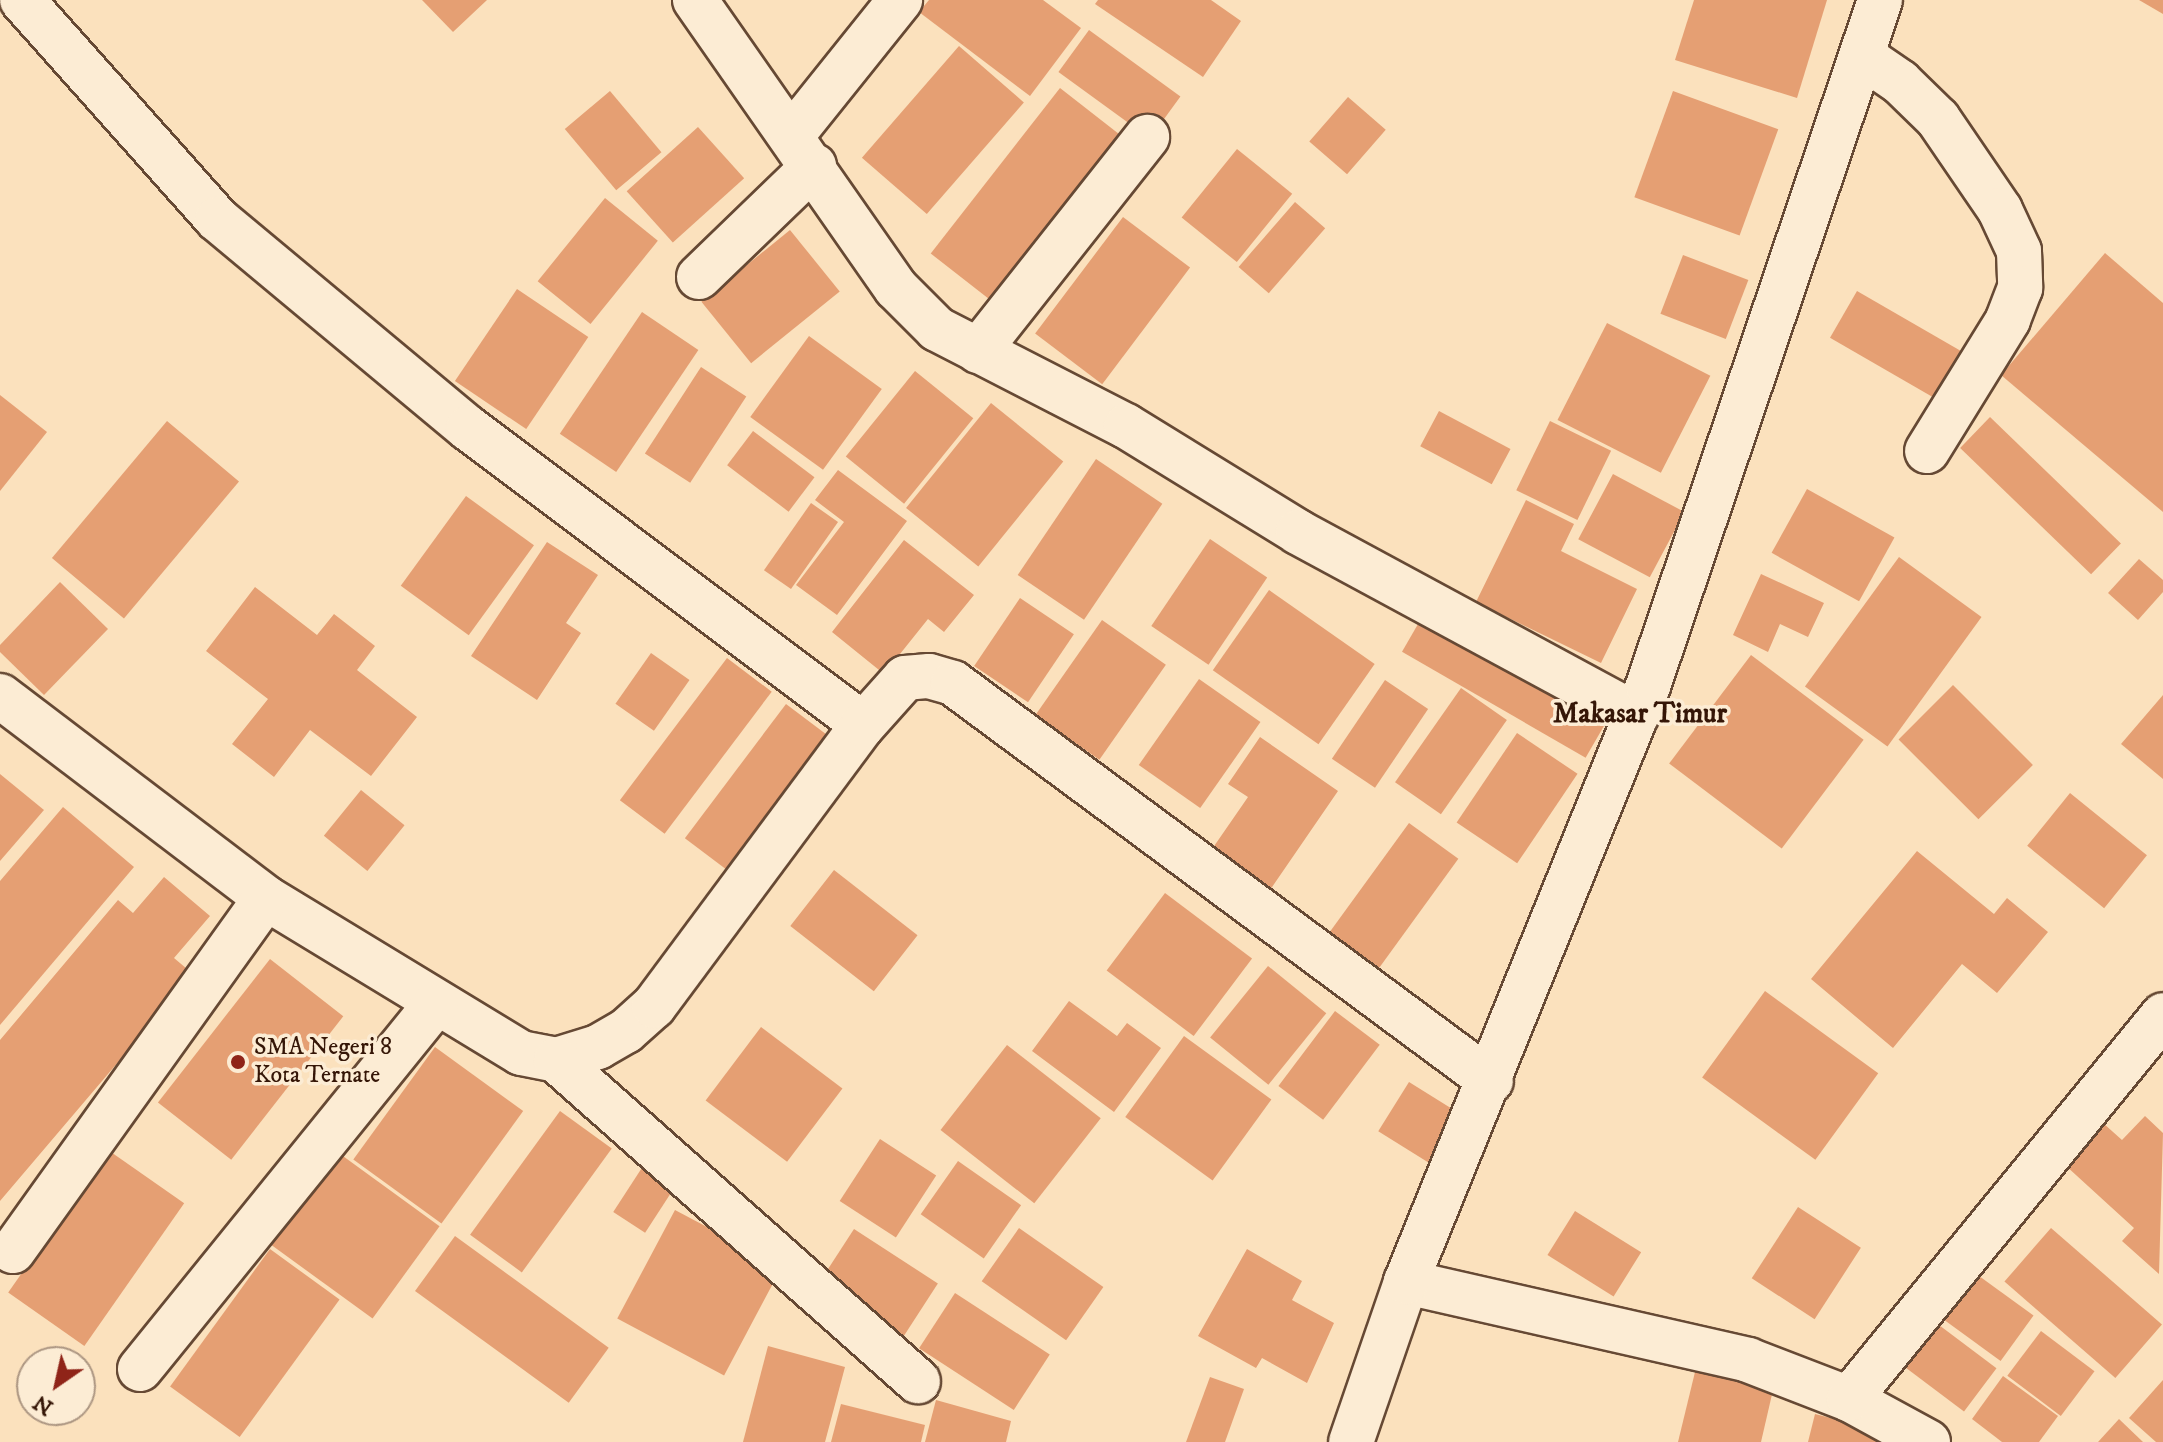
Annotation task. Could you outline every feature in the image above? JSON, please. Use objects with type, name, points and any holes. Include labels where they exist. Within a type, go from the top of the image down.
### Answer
[{"type":"street","points":[[22,0],[217,219],[468,428],[863,725]]},
{"type":"street","points":[[695,0],[914,312],[978,351],[1126,426],[1298,532],[1637,715]]},
{"type":"street","points":[[699,277],[803,150],[900,0]]},
{"type":"street","points":[[1351,1442],[1406,1282],[1491,1081],[1637,715],[1880,0]]},
{"type":"street","points":[[1862,56],[1900,82],[1938,119],[2000,210],[2019,251],[2020,288],[2008,320],[1927,451]]},
{"type":"street","points":[[978,351],[1147,137]]},
{"type":"street","points":[[0,696],[266,898],[521,1053],[556,1060],[598,1047],[654,1006],[863,725],[905,678],[929,676],[953,683],[1491,1081]]},
{"type":"street","points":[[13,1251],[266,898]]},
{"type":"street","points":[[140,1369],[436,1004]]},
{"type":"street","points":[[1849,1399],[2163,1015]]},
{"type":"street","points":[[556,1060],[918,1381]]},
{"type":"street","points":[[1406,1282],[1748,1360],[1849,1399],[1928,1442]]},
{"type":"building","points":[[422,0],[487,0],[453,32]]},
{"type":"building","points":[[929,0],[1043,0],[1081,28],[1030,96],[919,12]]},
{"type":"building","points":[[1098,0],[1211,0],[1241,21],[1203,77],[1095,4]]},
{"type":"building","points":[[1694,0],[1827,0],[1797,98],[1675,60]]},
{"type":"building","points":[[2139,0],[2163,0],[2163,14]]},
{"type":"building","points":[[1089,30],[1180,96],[1150,138],[1058,72]]},
{"type":"building","points":[[959,46],[1024,102],[927,214],[862,158]]},
{"type":"building","points":[[1060,88],[1129,142],[999,307],[931,253]]},
{"type":"building","points":[[610,91],[661,152],[616,190],[565,129]]},
{"type":"building","points":[[1673,91],[1778,129],[1740,235],[1634,197]]},
{"type":"building","points":[[1348,97],[1386,130],[1347,174],[1309,142]]},
{"type":"building","points":[[698,127],[744,178],[673,243],[627,191]]},
{"type":"building","points":[[1237,149],[1292,194],[1237,262],[1182,217]]},
{"type":"building","points":[[605,198],[658,241],[591,324],[538,281]]},
{"type":"building","points":[[1295,202],[1325,228],[1269,293],[1239,267]]},
{"type":"building","points":[[1123,217],[1190,268],[1102,384],[1035,334]]},
{"type":"building","points":[[790,230],[840,291],[751,363],[701,302]]},
{"type":"building","points":[[2105,253],[2163,303],[2163,512],[2001,375]]},
{"type":"building","points":[[1683,255],[1748,280],[1726,339],[1660,314]]},
{"type":"building","points":[[517,289],[588,337],[526,429],[455,381]]},
{"type":"building","points":[[1857,291],[1961,351],[1934,398],[1830,338]]},
{"type":"building","points":[[642,312],[698,350],[616,472],[560,434]]},
{"type":"building","points":[[1607,323],[1710,376],[1661,473],[1558,420]]},
{"type":"building","points":[[809,336],[882,389],[823,470],[750,417]]},
{"type":"building","points":[[701,367],[746,396],[690,483],[645,453]]},
{"type":"building","points":[[915,371],[973,418],[904,504],[846,456]]},
{"type":"building","points":[[0,395],[47,432],[0,491]]},
{"type":"building","points":[[991,403],[1063,462],[978,566],[906,508]]},
{"type":"building","points":[[1439,411],[1511,449],[1492,484],[1420,446]]},
{"type":"building","points":[[1990,417],[2121,543],[2091,574],[1960,448]]},
{"type":"building","points":[[167,421],[239,481],[124,619],[52,558]]},
{"type":"building","points":[[1550,421],[1611,451],[1577,520],[1516,490]]},
{"type":"building","points":[[753,431],[814,477],[789,512],[727,465]]},
{"type":"building","points":[[1096,459],[1162,504],[1084,620],[1018,575]]},
{"type":"building","points":[[838,470],[907,521],[837,615],[796,585],[844,522],[815,500]]},
{"type":"building","points":[[1613,474],[1685,512],[1650,577],[1578,539]]},
{"type":"building","points":[[1807,489],[1894,537],[1859,601],[1772,553]]},
{"type":"building","points":[[466,496],[534,545],[469,635],[401,586]]},
{"type":"building","points":[[1526,500],[1574,524],[1561,551],[1637,589],[1601,663],[1476,602]]},
{"type":"building","points":[[811,503],[838,522],[791,589],[764,570]]},
{"type":"building","points":[[1210,539],[1267,578],[1208,665],[1151,626]]},
{"type":"building","points":[[904,540],[974,595],[944,632],[928,619],[884,674],[832,632]]},
{"type":"building","points":[[547,542],[598,575],[566,623],[581,633],[537,700],[471,656]]},
{"type":"building","points":[[1899,557],[1982,617],[1887,746],[1805,686]]},
{"type":"building","points":[[2139,559],[2163,580],[2163,592],[2138,620],[2108,593]]},
{"type":"building","points":[[1761,574],[1824,603],[1808,637],[1780,624],[1768,652],[1733,635]]},
{"type":"building","points":[[60,582],[108,629],[44,695],[0,652],[0,645]]},
{"type":"building","points":[[255,587],[317,635],[334,614],[375,646],[357,670],[417,717],[371,776],[310,730],[274,777],[232,744],[268,699],[206,651]]},
{"type":"building","points":[[1269,590],[1375,664],[1318,744],[1213,670]]},
{"type":"building","points":[[1020,598],[1074,634],[1028,702],[974,666]]},
{"type":"building","points":[[1429,605],[1613,711],[1586,758],[1402,652]]},
{"type":"building","points":[[1102,620],[1166,665],[1099,760],[1035,715]]},
{"type":"building","points":[[651,653],[690,680],[654,731],[615,704]]},
{"type":"building","points":[[1751,655],[1864,740],[1782,848],[1669,764]]},
{"type":"building","points":[[727,658],[772,692],[665,834],[620,800]]},
{"type":"building","points":[[1199,679],[1260,722],[1200,808],[1139,765]]},
{"type":"building","points":[[1385,680],[1428,709],[1375,788],[1332,759]]},
{"type":"building","points":[[1953,685],[2033,765],[1978,819],[1899,739]]},
{"type":"building","points":[[1461,688],[1507,720],[1441,814],[1395,782]]},
{"type":"building","points":[[2163,695],[2163,779],[2121,744]]},
{"type":"building","points":[[786,704],[833,740],[732,874],[685,838]]},
{"type":"building","points":[[1517,733],[1578,774],[1517,863],[1457,823]]},
{"type":"building","points":[[1260,737],[1338,791],[1268,893],[1210,852],[1248,797],[1228,784]]},
{"type":"building","points":[[0,774],[44,810],[0,861]]},
{"type":"building","points":[[361,790],[405,825],[367,871],[324,836]]},
{"type":"building","points":[[2070,793],[2147,855],[2104,908],[2027,846]]},
{"type":"building","points":[[63,807],[134,867],[0,1025],[0,881]]},
{"type":"building","points":[[1409,823],[1458,859],[1373,977],[1323,941]]},
{"type":"building","points":[[1917,851],[1994,914],[2007,898],[2048,932],[1997,993],[1962,964],[1893,1048],[1811,979]]},
{"type":"building","points":[[834,870],[918,935],[874,991],[790,926]]},
{"type":"building","points":[[164,877],[210,916],[174,958],[193,974],[0,1201],[0,1040],[118,900],[133,913]]},
{"type":"building","points":[[1165,893],[1252,959],[1194,1036],[1107,970]]},
{"type":"building","points":[[270,959],[343,1016],[231,1160],[158,1102]]},
{"type":"building","points":[[1268,966],[1326,1013],[1268,1085],[1210,1037]]},
{"type":"building","points":[[1765,991],[1878,1073],[1815,1160],[1702,1078]]},
{"type":"building","points":[[1069,1001],[1117,1036],[1127,1023],[1161,1048],[1114,1112],[1032,1051]]},
{"type":"building","points":[[1335,1011],[1380,1045],[1323,1120],[1278,1086]]},
{"type":"building","points":[[761,1027],[842,1088],[787,1162],[706,1100]]},
{"type":"building","points":[[1184,1036],[1271,1099],[1213,1180],[1125,1117]]},
{"type":"building","points":[[1007,1045],[1101,1118],[1034,1203],[941,1130]]},
{"type":"building","points":[[435,1047],[523,1111],[441,1224],[353,1159]]},
{"type":"building","points":[[1409,1082],[1468,1119],[1438,1168],[1378,1131]]},
{"type":"building","points":[[560,1111],[612,1149],[522,1272],[470,1235]]},
{"type":"building","points":[[2145,1116],[2163,1133],[2159,1274],[2122,1241],[2134,1228],[2065,1165],[2103,1123],[2122,1140]]},
{"type":"building","points":[[880,1139],[936,1175],[896,1238],[840,1201]]},
{"type":"building","points":[[108,1150],[184,1203],[84,1346],[8,1293]]},
{"type":"building","points":[[336,1151],[440,1226],[373,1318],[269,1243]]},
{"type":"building","points":[[647,1160],[679,1181],[645,1233],[613,1212]]},
{"type":"building","points":[[958,1161],[1021,1205],[984,1258],[921,1214]]},
{"type":"building","points":[[1798,1207],[1861,1248],[1815,1319],[1752,1278]]},
{"type":"building","points":[[675,1210],[782,1267],[724,1375],[617,1319]]},
{"type":"building","points":[[1575,1211],[1641,1252],[1614,1296],[1547,1255]]},
{"type":"building","points":[[1019,1228],[1103,1287],[1066,1340],[982,1281]]},
{"type":"building","points":[[2051,1228],[2162,1324],[2115,1378],[2004,1282]]},
{"type":"building","points":[[854,1229],[938,1283],[903,1337],[819,1283]]},
{"type":"building","points":[[455,1236],[609,1348],[569,1403],[415,1291]]},
{"type":"building","points":[[270,1249],[340,1300],[240,1437],[170,1387]]},
{"type":"building","points":[[1247,1249],[1302,1281],[1292,1300],[1334,1323],[1307,1383],[1262,1358],[1256,1368],[1198,1336]]},
{"type":"building","points":[[1968,1268],[2034,1316],[2001,1361],[1935,1313]]},
{"type":"building","points":[[955,1293],[1050,1355],[1014,1410],[919,1348]]},
{"type":"building","points":[[1931,1319],[1996,1368],[1964,1411],[1899,1362]]},
{"type":"building","points":[[2041,1331],[2095,1371],[2061,1416],[2007,1376]]},
{"type":"building","points":[[768,1346],[845,1367],[825,1442],[743,1442]]},
{"type":"building","points":[[1695,1372],[1773,1390],[1761,1442],[1678,1442]]},
{"type":"building","points":[[2003,1376],[2058,1416],[2039,1442],[2002,1442],[1972,1419]]},
{"type":"building","points":[[1210,1377],[1244,1389],[1225,1442],[1186,1442]]},
{"type":"building","points":[[2163,1380],[2163,1442],[2156,1442],[2129,1418]]},
{"type":"building","points":[[936,1400],[1011,1421],[1006,1442],[925,1442]]},
{"type":"building","points":[[841,1404],[925,1425],[921,1442],[831,1442]]},
{"type":"building","points":[[1815,1414],[1905,1437],[1904,1442],[1808,1442]]},
{"type":"building","points":[[2119,1419],[2143,1442],[2098,1442]]},
{"type":"place","name":"SMA Negeri 8 Kota Ternate","points":[[238,1062]]},
{"type":"district","name":"Makasar Timur","points":[[1640,714]]}]
